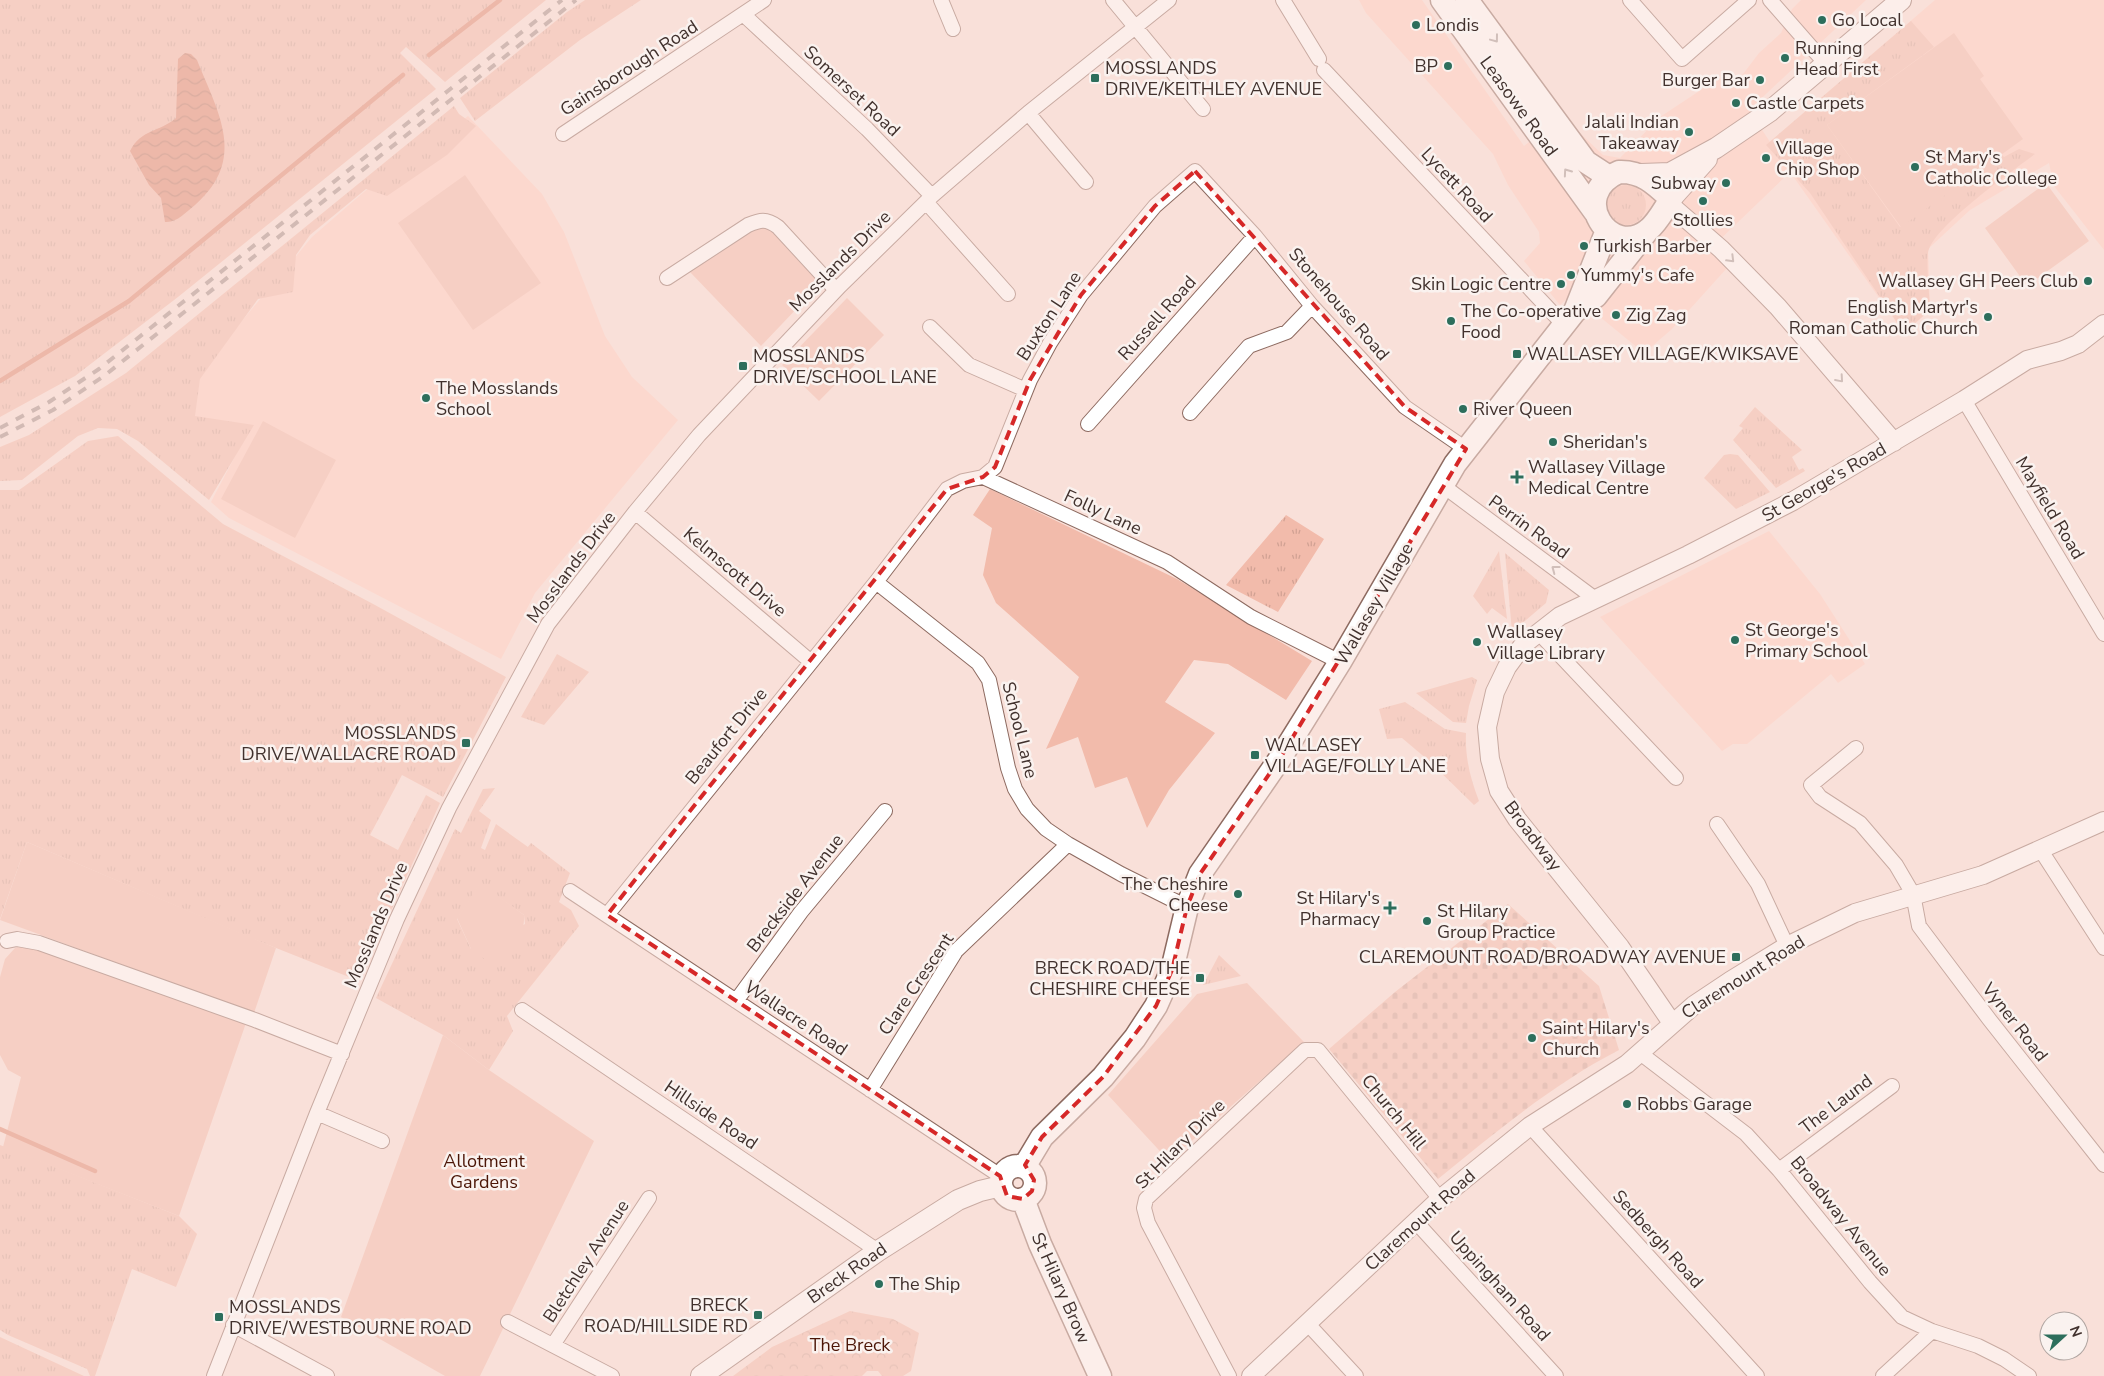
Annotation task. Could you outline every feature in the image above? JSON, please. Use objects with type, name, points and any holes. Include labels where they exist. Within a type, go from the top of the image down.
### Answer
[{"type":"main road","name":"Leasowe Road","points":[[1442,0],[1601,221]]},
{"type":"main road","name":"Leasowe Road","points":[[1467,0],[1586,162],[1609,177]]},
{"type":"main road","points":[[1716,148],[1670,201],[1648,230],[1638,236],[1627,238],[1617,236],[1601,221],[1594,202],[1597,192],[1609,177],[1620,172],[1641,174],[1670,173],[1716,148],[1769,112],[1901,0]]},
{"type":"main road","points":[[1641,174],[1670,201]]},
{"type":"main road","name":"Wallasey Village","points":[[1570,318],[1601,221]]},
{"type":"main road","name":"Wallasey Village","points":[[1187,907],[1200,874],[1279,760],[1340,662],[1466,448],[1570,318],[1602,290],[1648,230]]},
{"type":"main road","points":[[1024,1167],[1042,1137],[1103,1077],[1135,1038],[1156,1006],[1172,970],[1187,907]]},
{"type":"main road","points":[[1014,1166],[1024,1167],[1033,1175],[1034,1186],[1028,1196],[1023,1199],[1012,1198],[1007,1196],[1001,1181],[1008,1168],[1014,1166]]},
{"type":"main road","name":"Breck Road","points":[[701,1376],[878,1251],[958,1200],[1001,1181]]},
{"type":"main road","name":"St Hilary Brow","points":[[1023,1199],[1040,1244],[1100,1376]]},
{"type":"street","name":"Gainsborough Road","points":[[563,134],[764,0]]},
{"type":"street","points":[[941,0],[953,29]]},
{"type":"street","points":[[1113,0],[1204,109]]},
{"type":"street","name":"Mosslands Drive","points":[[214,1376],[317,1113],[397,919],[449,808],[548,624],[635,512],[699,435],[836,290],[929,199],[1028,113],[1134,26],[1169,0]]},
{"type":"street","name":"Lycett Road","points":[[1283,0],[1321,65],[1570,318]]},
{"type":"street","points":[[1630,0],[1682,59],[1749,0]]},
{"type":"street","points":[[1770,0],[1826,64]]},
{"type":"street","name":"Somerset Road","points":[[744,15],[867,129],[929,199],[1008,294]]},
{"type":"street","points":[[1028,113],[1086,182]]},
{"type":"street","name":"Stonehouse Road","points":[[1195,171],[1255,236],[1312,306],[1405,407],[1466,448]]},
{"type":"street","name":"Buxton Lane","points":[[982,477],[995,467],[1026,390],[1050,343],[1081,295],[1156,206],[1195,171]]},
{"type":"street","points":[[1670,201],[1778,307],[1894,442]]},
{"type":"street","points":[[667,278],[748,225],[761,220],[769,220],[778,227],[836,290]]},
{"type":"street","name":"Russell Road","points":[[1088,424],[1255,236]]},
{"type":"street","points":[[1190,412],[1248,346],[1287,332],[1312,306]]},
{"type":"street","name":"St George's Road","points":[[1538,632],[1560,616],[1594,598],[1688,555],[1793,501],[1964,400],[2027,360],[2061,351],[2078,344],[2103,326]]},
{"type":"street","points":[[930,327],[969,365],[1026,390]]},
{"type":"street","name":"Mayfield Road","points":[[1964,400],[2104,634]]},
{"type":"street","points":[[876,582],[947,489],[963,481],[982,477]]},
{"type":"street","name":"Folly Lane","points":[[982,477],[1167,562],[1251,617],[1340,662]]},
{"type":"street","name":"Perrin Road","points":[[1442,486],[1594,598]]},
{"type":"street","name":"Kelmscott Drive","points":[[635,512],[810,661]]},
{"type":"street","name":"Beaufort Drive","points":[[607,915],[810,661],[876,582]]},
{"type":"street","name":"School Lane","points":[[876,582],[978,663],[989,680],[1008,768],[1015,789],[1027,809],[1046,829],[1068,844],[1121,874],[1187,907]]},
{"type":"street","points":[[1538,632],[1676,778]]},
{"type":"street","name":"Broadway","points":[[1538,632],[1515,655],[1495,692],[1487,727],[1490,759],[1499,791],[1517,819],[1620,947],[1672,1022]]},
{"type":"street","name":"Vyner Road","points":[[1856,748],[1811,785],[1820,797],[1860,822],[1896,865],[1913,894],[1919,926],[1989,1019],[2104,1165]]},
{"type":"street","name":"Breckside Avenue","points":[[736,1001],[802,912],[885,811]]},
{"type":"street","name":"Claremount Road","points":[[1250,1376],[1440,1199],[1530,1126],[1640,1053],[1672,1022],[1694,1005],[1787,946],[1855,913],[1983,874],[2104,822]]},
{"type":"street","points":[[1717,824],[1758,884],[1787,946]]},
{"type":"street","name":"Clare Crescent","points":[[870,1090],[956,951],[1068,844]]},
{"type":"street","points":[[2040,849],[2104,948]]},
{"type":"street","name":"Wallacre Road","points":[[570,891],[870,1090],[1001,1181]]},
{"type":"street","points":[[7,941],[17,939],[39,943],[255,1020],[342,1054]]},
{"type":"street","name":"Hillside Road","points":[[522,1010],[878,1251]]},
{"type":"street","name":"St Hilary Drive","points":[[1229,1376],[1148,1223],[1144,1208],[1146,1199],[1305,1050],[1318,1050]]},
{"type":"street","name":"Church Hill","points":[[1318,1050],[1440,1199]]},
{"type":"street","name":"Broadway Avenue","points":[[1640,1053],[1746,1134],[1779,1170],[1870,1282],[1902,1317],[1932,1331],[1978,1346],[2004,1359],[2029,1376]]},
{"type":"street","name":"The Laund","points":[[1779,1170],[1892,1086]]},
{"type":"street","points":[[317,1113],[382,1141]]},
{"type":"street","name":"Sedbergh Road","points":[[1530,1126],[1757,1376]]},
{"type":"street","name":"Bletchley Avenue","points":[[553,1345],[649,1198]]},
{"type":"street","name":"Uppingham Road","points":[[1416,1222],[1556,1376]]},
{"type":"street","points":[[508,1322],[612,1376]]},
{"type":"street","points":[[1307,1323],[1356,1376]]},
{"type":"street","points":[[233,1325],[327,1376]]},
{"type":"street","points":[[1883,1376],[1932,1331]]},
{"type":"highlighted area","points":[[1195,171],[1405,407],[1466,449],[1279,760],[1200,874],[1187,907],[1172,970],[1156,1006],[1103,1077],[1042,1137],[1025,1165],[1034,1180],[1032,1191],[1023,1199],[1007,1196],[1000,1176],[607,915],[947,489],[983,477],[995,467],[1030,380],[1081,295],[1155,206]]},
{"type":"shaded area","points":[[1359,0],[1422,0],[1524,146],[1562,116],[1603,155],[1620,158],[1660,117],[1719,78],[1734,86],[1759,53],[1781,33],[1792,9],[1801,0],[1866,0],[1749,110],[1770,142],[1935,0],[2104,0],[2104,250],[2054,186],[2049,163],[1970,210],[1928,249],[1930,310],[1904,333],[1790,172],[1709,250],[1727,268],[1672,329],[1644,353],[1572,294],[1560,305],[1524,261],[1540,243],[1539,232],[1508,185],[1493,154],[1366,13]]},
{"type":"shaded area","name":"The Mosslands School","points":[[468,116],[542,194],[564,232],[605,336],[632,377],[678,420],[535,593],[501,659],[229,518],[211,502],[251,426],[194,418],[201,370],[312,237],[372,185],[378,189]]},
{"type":"shaded area","name":"St George's Primary School","points":[[1769,531],[1820,594],[1865,664],[1838,683],[1831,674],[1747,744],[1733,744],[1722,751],[1600,617]]},
{"type":"green space","points":[[0,0],[546,0],[445,82],[406,47],[400,53],[436,89],[178,297],[75,376],[0,417]]},
{"type":"green space","points":[[585,0],[641,0],[580,40],[475,121],[460,98],[567,12]]},
{"type":"green space","points":[[1911,21],[1934,47],[1827,125],[1900,227],[2001,154],[2004,157],[2019,149],[2035,154],[1977,198],[1947,225],[1936,238],[1928,253],[1930,310],[1904,333],[1810,193],[1766,145]]},
{"type":"green space","points":[[1954,33],[1984,76],[1980,79],[2023,139],[1901,227],[1827,125]]},
{"type":"green space","points":[[454,106],[459,114],[476,126],[447,155],[387,196],[366,189],[310,235],[296,255],[293,292],[258,299],[200,379],[195,416],[254,425],[209,500],[138,441],[117,429],[98,428],[78,436],[22,480],[0,481],[0,447],[29,435],[126,373]]},
{"type":"green space","points":[[465,175],[541,283],[473,330],[398,223]]},
{"type":"green space","points":[[2046,183],[2089,241],[2027,286],[1985,228]]},
{"type":"green space","points":[[1630,185],[1637,188],[1643,194],[1646,205],[1645,213],[1637,222],[1630,225],[1622,225],[1615,222],[1607,213],[1606,201],[1609,194],[1618,186]]},
{"type":"green space","points":[[764,226],[772,230],[821,283],[761,346],[690,272],[749,230]]},
{"type":"green space","points":[[847,298],[884,335],[819,401],[782,365]]},
{"type":"green space","points":[[1755,407],[1802,450],[1792,457],[1799,470],[1803,468],[1805,471],[1776,488],[1733,440],[1743,428],[1739,426]]},
{"type":"green space","points":[[263,421],[336,460],[295,538],[221,499]]},
{"type":"green space","points":[[118,436],[223,524],[506,677],[443,797],[402,775],[370,835],[398,850],[426,795],[440,803],[359,981],[251,938],[27,842],[0,919],[0,490],[19,490],[88,441]]},
{"type":"green space","points":[[1724,455],[1738,455],[1770,492],[1736,509],[1704,478]]},
{"type":"green space","points":[[990,489],[1177,579],[1312,661],[1286,700],[1228,664],[1194,660],[1165,702],[1215,733],[1169,790],[1147,828],[1127,777],[1095,788],[1078,737],[1046,749],[1079,677],[996,603],[983,575],[992,528],[973,515]]},
{"type":"green space","points":[[1286,515],[1324,539],[1278,612],[1226,585]]},
{"type":"green space","points":[[1499,551],[1507,619],[1492,608],[1487,614],[1473,596]]},
{"type":"green space","points":[[1505,553],[1549,590],[1546,603],[1512,632]]},
{"type":"green space","points":[[557,654],[589,672],[544,725],[521,717]]},
{"type":"green space","points":[[1472,677],[1477,680],[1466,723],[1453,722],[1416,693]]},
{"type":"green space","points":[[1405,702],[1445,729],[1466,733],[1466,751],[1469,767],[1479,801],[1474,805],[1428,760],[1402,738],[1387,739],[1379,709]]},
{"type":"green space","points":[[495,788],[479,811],[491,820],[481,848],[485,850],[496,824],[528,847],[531,843],[570,873],[559,902],[571,910],[579,926],[507,1016],[513,1031],[489,1070],[443,1035],[376,998],[455,829],[461,833],[483,789]],"holes":[[[480,884],[524,915],[525,924],[471,949],[457,919]]]},
{"type":"green space","points":[[27,842],[276,948],[254,1013],[0,920]]},
{"type":"green space","points":[[480,883],[524,915],[522,930],[515,944],[494,966],[471,949],[457,918]]},
{"type":"green space","points":[[1508,904],[1599,986],[1619,1050],[1548,1093],[1503,1126],[1438,1179],[1329,1049],[1395,992]]},
{"type":"green space","points":[[25,945],[246,1023],[179,1216],[3,1147],[21,1077],[8,1070],[0,1055],[0,977],[5,959],[15,948]]},
{"type":"green space","points":[[1219,955],[1241,976],[1203,985]]},
{"type":"green space","points":[[1247,983],[1304,1042],[1169,1161],[1108,1095],[1197,994]]},
{"type":"green space","name":"Allotment Gardens","points":[[443,1035],[489,1070],[594,1141],[480,1376],[445,1376],[341,1317]]},
{"type":"green space","points":[[0,1145],[179,1216],[197,1234],[176,1287],[132,1269],[95,1376],[90,1376],[87,1369],[0,1330]]},
{"type":"green space","name":"The Breck","points":[[850,1311],[893,1319],[919,1333],[911,1371],[903,1376],[882,1376],[878,1371],[867,1371],[862,1376],[733,1376],[772,1347]]},
{"type":"green space","points":[[0,1337],[84,1376],[0,1376]]},
{"type":"water","points":[[185,53],[191,54],[197,60],[213,99],[224,135],[224,153],[221,170],[211,188],[195,205],[181,216],[173,221],[165,222],[161,198],[149,185],[130,151],[134,144],[145,135],[176,118],[178,59]]},
{"type":"waterway","points":[[429,55],[500,0]]},
{"type":"waterway","points":[[0,381],[129,301],[403,75]]},
{"type":"waterway","points":[[0,1129],[95,1171]]},
{"type":"railway","points":[[0,428],[49,402],[99,369],[562,0]]},
{"type":"railway","points":[[0,437],[53,410],[104,376],[576,0]]},
{"type":"place","name":"Go Local","points":[[1822,20]]},
{"type":"place","name":"Londis","points":[[1416,25]]},
{"type":"place","name":"Running Head First","points":[[1785,58]]},
{"type":"place","name":"BP","points":[[1448,66]]},
{"type":"place","name":"MOSSLANDS DRIVE/KEITHLEY AVENUE","points":[[1095,78]]},
{"type":"place","name":"Burger Bar","points":[[1760,80]]},
{"type":"place","name":"Castle Carpets","points":[[1736,103]]},
{"type":"place","name":"Jalali Indian Takeaway","points":[[1689,132]]},
{"type":"place","name":"Village Chip Shop","points":[[1766,158]]},
{"type":"place","name":"St Mary's Catholic College","points":[[1915,167]]},
{"type":"place","name":"Subway","points":[[1726,183]]},
{"type":"place","name":"Stollies","points":[[1703,201]]},
{"type":"place","name":"Turkish Barber","points":[[1584,246]]},
{"type":"place","name":"Yummy's Cafe","points":[[1571,275]]},
{"type":"place","name":"Wallasey GH Peers Club","points":[[2088,281]]},
{"type":"place","name":"Skin Logic Centre","points":[[1561,284]]},
{"type":"place","name":"Zig Zag","points":[[1616,315]]},
{"type":"place","name":"English Martyr's Roman Catholic Church","points":[[1988,317]]},
{"type":"place","name":"The Co-operative Food","points":[[1451,321]]},
{"type":"place","name":"WALLASEY VILLAGE/KWIKSAVE","points":[[1517,354]]},
{"type":"place","name":"MOSSLANDS DRIVE/SCHOOL LANE","points":[[743,366]]},
{"type":"place","name":"The Mosslands School","points":[[426,398]]},
{"type":"place","name":"River Queen","points":[[1463,409]]},
{"type":"place","name":"Sheridan's","points":[[1553,442]]},
{"type":"place","name":"Wallasey Village Medical Centre","points":[[1517,477]]},
{"type":"place","name":"St George's Primary School","points":[[1735,640]]},
{"type":"place","name":"Wallasey Village Library","points":[[1477,642]]},
{"type":"place","name":"MOSSLANDS DRIVE/WALLACRE ROAD","points":[[466,743]]},
{"type":"place","name":"WALLASEY VILLAGE/FOLLY LANE","points":[[1255,755]]},
{"type":"place","name":"The Cheshire Cheese","points":[[1238,894]]},
{"type":"place","name":"St Hilary's Pharmacy","points":[[1390,908]]},
{"type":"place","name":"St Hilary Group Practice","points":[[1427,921]]},
{"type":"place","name":"CLAREMOUNT ROAD/BROADWAY AVENUE","points":[[1736,957]]},
{"type":"place","name":"BRECK ROAD/THE CHESHIRE CHEESE","points":[[1200,978]]},
{"type":"place","name":"Saint Hilary's Church","points":[[1532,1038]]},
{"type":"place","name":"Robbs Garage","points":[[1627,1104]]},
{"type":"place","name":"The Ship","points":[[879,1284]]},
{"type":"place","name":"BRECK ROAD/HILLSIDE RD","points":[[758,1315]]},
{"type":"place","name":"MOSSLANDS DRIVE/WESTBOURNE ROAD","points":[[219,1317]]}]
